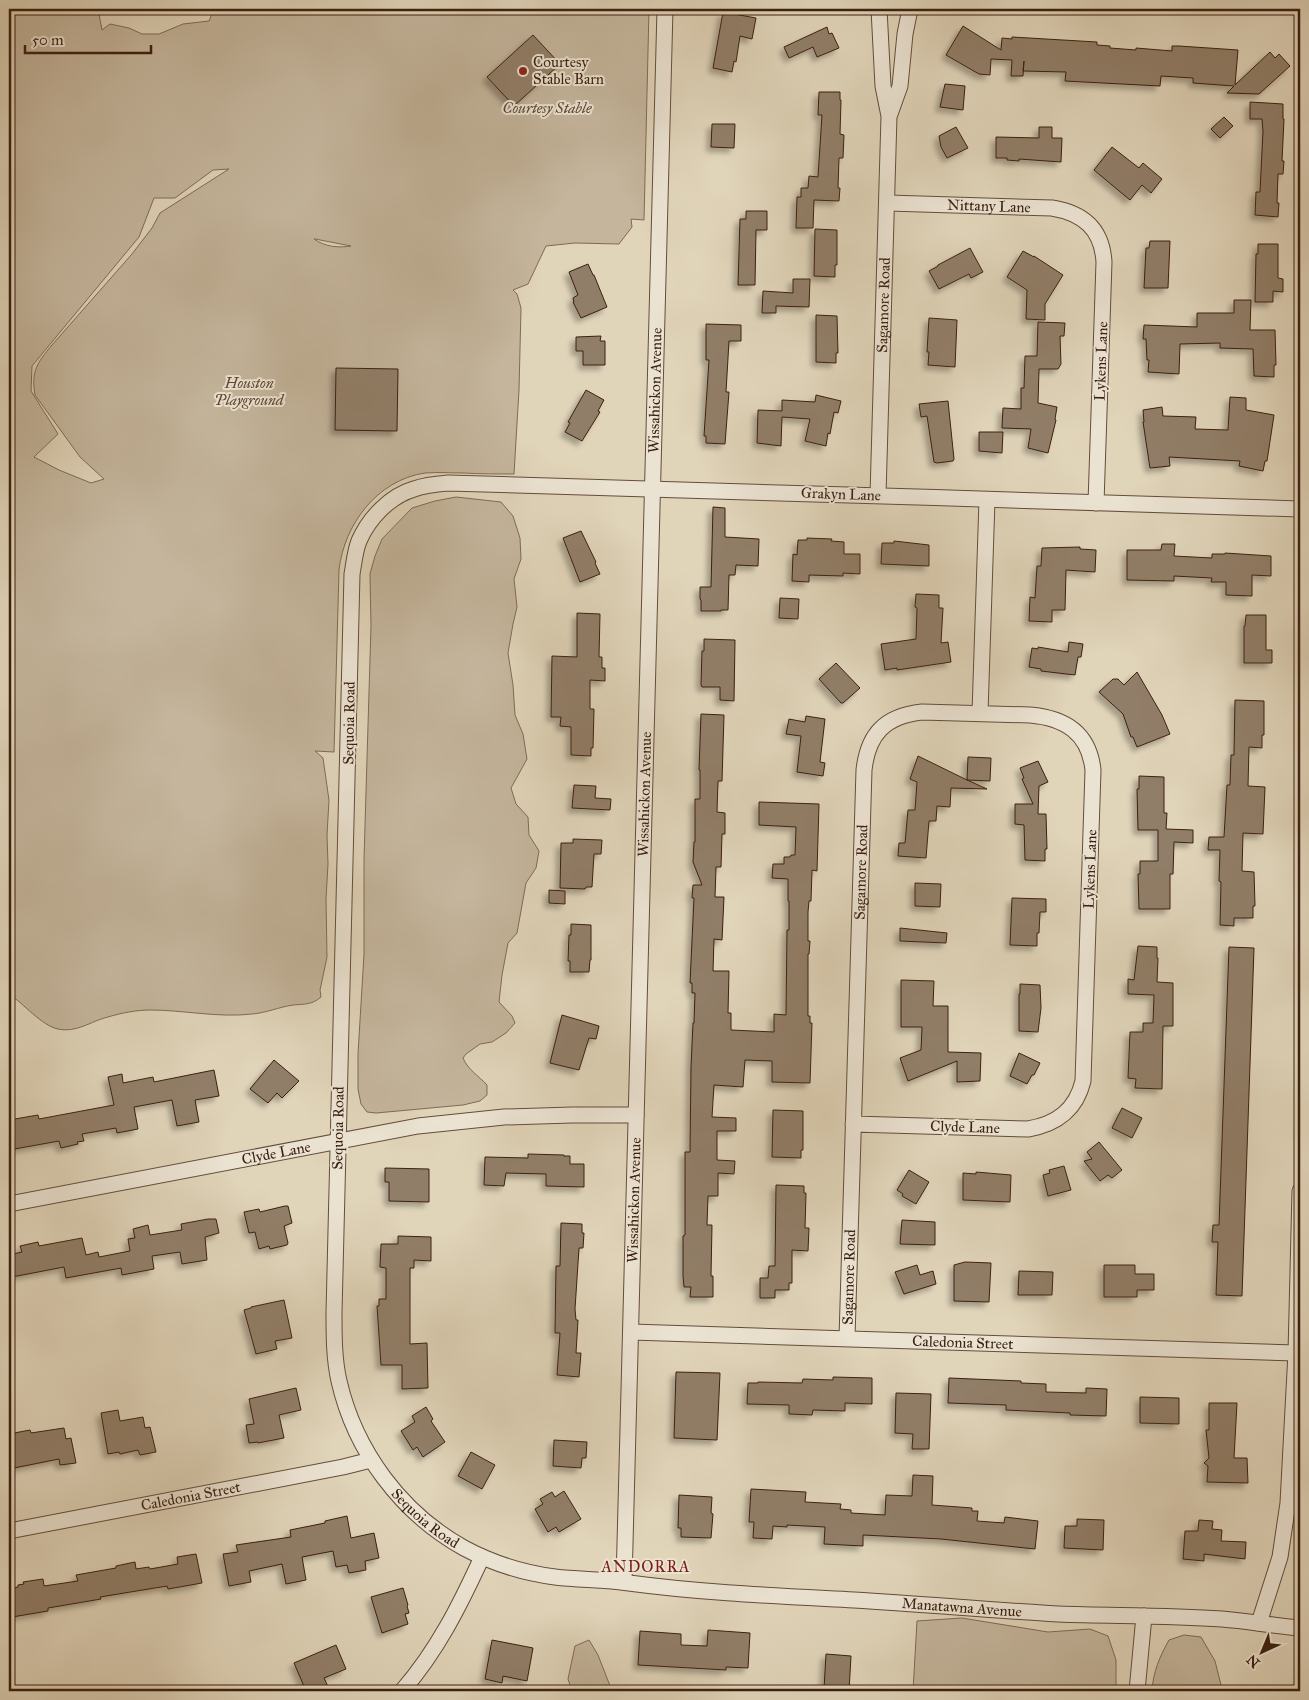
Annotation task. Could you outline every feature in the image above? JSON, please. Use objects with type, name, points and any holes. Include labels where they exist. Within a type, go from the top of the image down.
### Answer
[{"type":"street","name":"Wissahickon Avenue","points":[[624,1582],[665,9]]},
{"type":"street","name":"Sagamore Road","points":[[878,495],[888,203],[889,116],[883,86],[879,9]]},
{"type":"street","name":"Sagamore Road","points":[[889,116],[900,86],[905,34],[910,9]]},
{"type":"street","name":"Nittany Lane","points":[[888,203],[1052,208],[1072,212],[1088,223]]},
{"type":"street","name":"Lykens Lane","points":[[1088,223],[1099,237],[1104,262],[1096,503]]},
{"type":"street","name":"Grakyn Lane","points":[[386,505],[400,494],[413,489],[448,483],[1300,509]]},
{"type":"street","points":[[980,713],[987,500]]},
{"type":"street","name":"Sequoia Road","points":[[386,505],[374,517],[359,541],[354,557],[352,574],[334,1313],[335,1356],[338,1378],[352,1422],[372,1460],[390,1486],[415,1513],[447,1537],[482,1557],[534,1574],[624,1582]]},
{"type":"street","name":"Sagamore Road","points":[[847,1338],[865,756],[875,734],[895,718],[922,712],[980,713]]},
{"type":"street","name":"Lykens Lane","points":[[980,713],[1042,716],[1063,722],[1086,745],[1092,762],[1083,1081],[1081,1090],[1071,1108]]},
{"type":"street","name":"Clyde Lane","points":[[853,1124],[1028,1129],[1052,1123],[1071,1108]]},
{"type":"street","name":"Clyde Lane","points":[[9,1204],[418,1126],[487,1118],[537,1115],[636,1116]]},
{"type":"street","points":[[1259,1623],[1280,1557],[1286,1524],[1296,1353],[1300,1191]]},
{"type":"street","name":"Caledonia Street","points":[[631,1332],[1296,1353]]},
{"type":"street","name":"Caledonia Street","points":[[9,1530],[372,1460]]},
{"type":"street","points":[[402,1691],[423,1665],[453,1618],[482,1557]]},
{"type":"street","name":"Manatawna Avenue","points":[[624,1582],[752,1595],[1058,1614],[1183,1617],[1300,1628]]},
{"type":"street","points":[[1137,1691],[1144,1616]]},
{"type":"green space","points":[[9,9],[98,9],[102,30],[110,24],[129,28],[142,34],[159,34],[183,24],[209,21],[214,9],[649,9],[644,220],[631,219],[632,227],[619,244],[575,243],[546,246],[528,284],[513,290],[517,294],[521,308],[514,474],[425,473],[408,477],[378,495],[366,507],[356,521],[342,553],[339,570],[334,752],[315,751],[323,758],[329,800],[326,899],[327,957],[320,990],[321,997],[308,1004],[239,1015],[163,1010],[134,1011],[118,1014],[78,1028],[65,1030],[46,1024],[9,994]],"holes":[[[229,169],[160,213],[152,228],[132,254],[52,345],[36,368],[34,380],[35,395],[80,457],[104,479],[91,483],[34,457],[58,434],[31,391],[32,366],[139,237],[154,198],[175,198],[213,170]],[[315,239],[351,246],[332,246]]]},
{"type":"green space","points":[[456,497],[501,502],[513,516],[520,538],[521,559],[514,579],[517,607],[508,653],[515,715],[523,734],[527,759],[511,788],[516,804],[528,817],[529,835],[539,851],[536,868],[526,883],[517,933],[508,943],[502,975],[499,1002],[512,1016],[515,1023],[506,1033],[492,1042],[480,1044],[463,1058],[487,1085],[487,1095],[480,1101],[463,1105],[376,1113],[367,1112],[361,1104],[358,1089],[358,1054],[364,954],[364,859],[371,626],[370,574],[382,539],[412,508]]},
{"type":"green space","points":[[962,1618],[1048,1632],[1090,1629],[1108,1636],[1116,1660],[1116,1691],[913,1691],[917,1621]]},
{"type":"green space","points":[[1184,1635],[1201,1637],[1215,1661],[1222,1689],[1225,1691],[1152,1691],[1157,1664],[1169,1640]]},
{"type":"green space","points":[[589,1640],[598,1655],[612,1691],[572,1691],[568,1679],[575,1646]]},
{"type":"green space","points":[[768,1686],[779,1691],[722,1691],[724,1690]]},
{"type":"building","points":[[723,12],[756,18],[752,39],[740,36],[736,62],[734,61],[732,72],[713,68]]},
{"type":"building","points":[[963,26],[1001,50],[1002,38],[1012,39],[1012,37],[1097,42],[1097,45],[1110,46],[1110,48],[1136,50],[1136,48],[1172,51],[1172,46],[1179,46],[1238,50],[1235,85],[1270,52],[1275,58],[1279,54],[1290,66],[1259,94],[1227,93],[1234,86],[1193,83],[1193,78],[1161,76],[1160,86],[1065,81],[1066,72],[1023,71],[1023,76],[1011,76],[1012,60],[991,59],[990,75],[979,74],[946,55]]},
{"type":"building","points":[[827,27],[829,34],[832,33],[839,48],[817,57],[813,47],[789,58],[784,47]]},
{"type":"building","name":"Courtesy Stable Barn","points":[[533,35],[560,64],[514,106],[487,77]]},
{"type":"building","points":[[945,84],[965,86],[963,110],[940,107]]},
{"type":"building","points":[[819,92],[840,92],[840,134],[844,135],[843,158],[839,158],[839,201],[814,200],[813,228],[796,228],[797,197],[801,197],[801,188],[808,188],[809,176],[818,177],[822,115],[818,115]]},
{"type":"building","points":[[1250,102],[1283,104],[1282,161],[1284,161],[1283,174],[1278,174],[1278,217],[1255,215],[1256,192],[1260,192],[1263,131],[1262,119],[1250,119]]},
{"type":"building","points":[[1224,117],[1233,126],[1220,138],[1211,129]]},
{"type":"building","points":[[712,124],[735,124],[734,148],[711,147]]},
{"type":"building","points":[[956,127],[968,148],[947,158],[941,147],[939,136]]},
{"type":"building","points":[[1039,127],[1052,127],[1052,138],[1062,138],[1061,162],[1019,159],[1019,161],[996,158],[996,137],[1039,138]]},
{"type":"building","points":[[1112,147],[1139,168],[1143,163],[1162,179],[1151,193],[1142,185],[1130,200],[1094,170]]},
{"type":"building","points":[[746,211],[767,211],[767,230],[756,230],[755,285],[738,285],[740,219],[746,219]]},
{"type":"building","points":[[815,229],[837,230],[835,277],[814,276]]},
{"type":"building","points":[[1150,241],[1170,241],[1168,288],[1144,288],[1146,248],[1149,248]]},
{"type":"building","points":[[1258,244],[1278,244],[1278,278],[1283,279],[1283,292],[1273,291],[1273,302],[1255,302]]},
{"type":"building","points":[[970,248],[983,272],[971,278],[969,274],[939,289],[929,271]]},
{"type":"building","points":[[1023,251],[1063,275],[1045,304],[1045,320],[1026,319],[1027,290],[1007,277]]},
{"type":"building","points":[[588,264],[607,307],[581,318],[573,302],[573,298],[578,295],[569,272]]},
{"type":"building","points":[[793,279],[810,279],[809,307],[776,306],[776,313],[762,313],[763,291],[793,293]]},
{"type":"building","points":[[1234,300],[1251,300],[1250,330],[1275,330],[1276,365],[1274,365],[1274,377],[1254,376],[1253,349],[1220,348],[1220,343],[1180,344],[1179,374],[1148,372],[1149,360],[1147,360],[1146,339],[1143,339],[1144,325],[1197,327],[1197,313],[1234,313]]},
{"type":"building","points":[[816,315],[837,316],[838,353],[836,353],[836,363],[816,362]]},
{"type":"building","points":[[929,318],[957,320],[955,367],[928,365]]},
{"type":"building","points":[[1038,322],[1065,323],[1064,336],[1060,336],[1061,364],[1058,369],[1039,369],[1038,403],[1057,407],[1056,420],[1048,453],[1028,448],[1031,429],[1002,428],[1003,408],[1021,409],[1021,388],[1024,388],[1025,356],[1037,356]]},
{"type":"building","points":[[706,324],[741,325],[741,341],[729,341],[726,392],[729,392],[725,444],[706,443],[706,436],[704,436],[709,360],[706,360]]},
{"type":"building","points":[[601,336],[600,341],[605,341],[605,365],[583,365],[583,351],[576,351],[576,337]]},
{"type":"building","points":[[336,368],[398,369],[397,431],[335,430]]},
{"type":"building","points":[[586,390],[604,400],[598,411],[600,412],[582,441],[565,432],[570,423],[568,422]]},
{"type":"building","points":[[816,395],[841,401],[838,413],[834,412],[826,446],[805,441],[810,419],[782,417],[781,446],[757,443],[758,410],[782,411],[782,400],[815,402]]},
{"type":"building","points":[[1230,397],[1246,398],[1246,410],[1274,415],[1267,461],[1265,461],[1263,471],[1239,466],[1240,461],[1169,457],[1170,466],[1150,468],[1143,410],[1162,407],[1163,416],[1196,417],[1195,429],[1228,430]]},
{"type":"building","points":[[948,401],[954,459],[953,461],[937,463],[934,462],[927,416],[921,417],[919,404]]},
{"type":"building","points":[[979,432],[1003,432],[1002,453],[979,451]]},
{"type":"building","points":[[713,507],[725,508],[725,537],[759,539],[758,566],[736,565],[735,575],[729,575],[728,610],[701,611],[700,587],[711,587]]},
{"type":"building","points":[[581,531],[600,574],[580,582],[563,538]]},
{"type":"building","points":[[807,538],[832,539],[831,541],[844,542],[844,554],[860,554],[860,574],[843,573],[843,576],[809,575],[809,582],[792,581],[793,554],[797,555],[798,540],[807,540]]},
{"type":"building","points":[[894,541],[929,545],[929,566],[881,564],[882,543],[894,543]]},
{"type":"building","points":[[1162,544],[1175,544],[1174,556],[1212,558],[1212,554],[1225,553],[1271,556],[1271,576],[1252,575],[1252,596],[1226,595],[1226,582],[1211,582],[1212,578],[1174,576],[1174,581],[1127,580],[1127,550],[1161,550]]},
{"type":"building","points":[[1080,547],[1080,549],[1096,550],[1095,572],[1066,570],[1065,610],[1052,610],[1052,622],[1029,621],[1030,597],[1035,598],[1037,566],[1041,566],[1042,548]]},
{"type":"building","points":[[916,594],[939,595],[939,608],[943,608],[941,643],[948,642],[951,662],[885,670],[881,644],[916,639]]},
{"type":"building","points":[[780,598],[799,599],[798,619],[779,618]]},
{"type":"building","points":[[577,613],[600,614],[599,657],[602,657],[602,668],[605,668],[605,681],[590,680],[590,709],[594,709],[591,756],[571,755],[571,727],[560,726],[561,717],[551,717],[552,656],[577,657]]},
{"type":"building","points":[[1246,615],[1266,615],[1266,650],[1272,650],[1272,663],[1244,663],[1244,626]]},
{"type":"building","points":[[704,639],[735,640],[734,701],[720,700],[720,687],[702,687],[701,685]]},
{"type":"building","points":[[1069,642],[1083,644],[1081,657],[1078,657],[1075,675],[1041,671],[1041,669],[1029,667],[1032,648],[1038,649],[1038,647],[1068,652]]},
{"type":"building","points":[[836,663],[860,688],[843,703],[819,679]]},
{"type":"building","points":[[1137,672],[1162,715],[1170,734],[1137,747],[1133,737],[1131,737],[1123,714],[1099,692],[1113,679],[1118,679],[1124,685]]},
{"type":"building","points":[[1235,700],[1264,701],[1262,748],[1249,747],[1248,786],[1265,787],[1263,834],[1243,833],[1242,871],[1254,872],[1255,906],[1253,906],[1253,918],[1234,918],[1234,926],[1220,925],[1220,850],[1208,850],[1209,837],[1224,837],[1227,785],[1230,785],[1231,755],[1234,755]]},
{"type":"building","points":[[701,714],[724,715],[722,781],[718,781],[717,812],[725,813],[725,834],[722,834],[721,867],[716,867],[715,897],[724,897],[722,940],[714,939],[713,971],[729,971],[728,1013],[731,1013],[731,1030],[774,1032],[774,1014],[786,1015],[787,930],[789,930],[788,879],[772,878],[773,864],[784,864],[784,857],[795,855],[796,827],[759,825],[759,802],[819,804],[817,871],[812,870],[811,901],[809,901],[808,912],[808,941],[810,941],[808,954],[808,1016],[810,1016],[810,1023],[812,1023],[810,1083],[772,1082],[772,1061],[745,1060],[743,1087],[714,1085],[712,1117],[736,1118],[736,1131],[717,1131],[717,1160],[735,1161],[734,1174],[718,1173],[718,1196],[708,1196],[707,1225],[712,1225],[711,1276],[713,1276],[713,1297],[690,1297],[691,1287],[684,1287],[683,1276],[685,1152],[690,1152],[691,1067],[695,993],[692,993],[692,983],[690,983],[694,898],[692,898],[693,885],[702,885],[693,862],[695,799],[700,799]]},
{"type":"building","points":[[806,716],[825,719],[820,762],[825,763],[823,776],[797,772],[801,736],[786,734],[789,719],[805,722]]},
{"type":"building","points":[[918,756],[987,789],[951,788],[950,807],[937,806],[936,821],[929,821],[926,858],[898,856],[899,843],[905,843],[908,810],[915,810],[917,782],[910,779]]},
{"type":"building","points":[[968,757],[991,758],[990,781],[967,780]]},
{"type":"building","points":[[1038,761],[1048,782],[1039,786],[1038,814],[1046,814],[1047,849],[1045,849],[1045,861],[1025,860],[1024,825],[1015,824],[1015,804],[1033,804],[1022,779],[1024,778],[1020,768]]},
{"type":"building","points":[[1139,776],[1164,777],[1164,813],[1167,813],[1166,829],[1193,830],[1193,843],[1174,842],[1173,874],[1170,874],[1170,909],[1139,909],[1138,874],[1140,874],[1140,861],[1158,861],[1158,830],[1138,830],[1137,789],[1139,789]]},
{"type":"building","points":[[574,785],[596,786],[595,798],[611,799],[610,810],[572,808]]},
{"type":"building","points":[[573,839],[602,840],[601,854],[594,854],[592,887],[586,887],[585,889],[560,888],[561,843],[573,843]]},
{"type":"building","points":[[915,883],[941,884],[940,907],[915,906]]},
{"type":"building","points":[[549,890],[565,891],[565,904],[549,903]]},
{"type":"building","points":[[1012,898],[1046,899],[1046,912],[1040,912],[1037,946],[1010,945]]},
{"type":"building","points":[[571,924],[591,925],[589,972],[570,972],[570,961],[568,961]]},
{"type":"building","points":[[900,928],[947,933],[946,943],[900,941]]},
{"type":"building","points":[[1138,946],[1157,947],[1157,982],[1173,983],[1173,1026],[1163,1026],[1162,1089],[1135,1088],[1136,1079],[1128,1078],[1130,1032],[1143,1032],[1143,1023],[1153,1023],[1154,995],[1128,994],[1128,979],[1134,980]]},
{"type":"building","points":[[1229,947],[1254,948],[1242,1296],[1216,1295],[1218,1242],[1212,1242],[1213,1225],[1219,1225]]},
{"type":"building","points":[[901,980],[934,981],[933,1006],[948,1006],[948,1052],[981,1053],[980,1081],[957,1082],[957,1061],[908,1081],[900,1058],[921,1050],[922,1027],[901,1027]]},
{"type":"building","points":[[1020,984],[1040,985],[1041,1008],[1038,1032],[1019,1031]]},
{"type":"building","points":[[562,1015],[599,1026],[596,1039],[589,1038],[579,1070],[550,1063]]},
{"type":"building","points":[[1019,1053],[1040,1063],[1027,1084],[1010,1076]]},
{"type":"building","points":[[274,1060],[299,1081],[282,1098],[277,1093],[268,1103],[250,1089]]},
{"type":"building","points":[[214,1070],[219,1096],[195,1100],[199,1122],[177,1126],[172,1100],[134,1107],[138,1129],[117,1133],[116,1128],[82,1134],[84,1141],[61,1148],[59,1141],[9,1150],[9,1120],[38,1115],[39,1119],[114,1105],[108,1077],[122,1074],[123,1083],[153,1077],[154,1082]]},
{"type":"building","points":[[1122,1108],[1142,1118],[1132,1138],[1112,1128]]},
{"type":"building","points":[[773,1110],[803,1111],[803,1150],[801,1150],[801,1158],[772,1157]]},
{"type":"building","points":[[1099,1142],[1122,1170],[1112,1178],[1108,1175],[1100,1181],[1084,1161],[1092,1159],[1087,1152]]},
{"type":"building","points":[[528,1154],[570,1156],[570,1164],[584,1164],[584,1187],[546,1186],[546,1174],[506,1173],[504,1186],[484,1185],[485,1157],[528,1158]]},
{"type":"building","points":[[1064,1166],[1071,1190],[1048,1196],[1043,1175],[1050,1173],[1049,1170]]},
{"type":"building","points":[[385,1168],[429,1169],[429,1202],[389,1201],[389,1182],[385,1182]]},
{"type":"building","points":[[909,1170],[929,1182],[916,1204],[902,1196],[903,1194],[897,1190]]},
{"type":"building","points":[[976,1172],[1011,1175],[1010,1202],[963,1200],[963,1173],[976,1174]]},
{"type":"building","points":[[776,1185],[804,1186],[804,1193],[806,1193],[805,1228],[809,1228],[808,1251],[792,1250],[792,1283],[789,1283],[789,1290],[775,1290],[775,1298],[760,1298],[760,1278],[768,1278],[769,1266],[775,1266]]},
{"type":"building","points":[[288,1206],[292,1223],[284,1226],[287,1245],[270,1249],[269,1246],[259,1249],[255,1232],[249,1233],[244,1212],[259,1209],[260,1212]]},
{"type":"building","points":[[216,1219],[219,1233],[205,1237],[207,1260],[182,1264],[180,1252],[152,1256],[154,1269],[122,1275],[121,1268],[66,1278],[64,1267],[12,1277],[9,1255],[22,1252],[20,1246],[38,1242],[39,1246],[82,1238],[86,1255],[98,1252],[99,1257],[130,1251],[128,1239],[135,1238],[133,1229],[148,1225],[150,1235],[182,1230],[181,1224]]},
{"type":"building","points":[[902,1220],[935,1222],[935,1245],[900,1244]]},
{"type":"building","points":[[561,1223],[582,1224],[582,1233],[584,1233],[583,1248],[579,1248],[575,1309],[576,1320],[578,1320],[576,1353],[581,1353],[579,1377],[557,1375],[560,1333],[555,1333],[556,1266],[560,1266]]},
{"type":"building","points":[[398,1236],[431,1237],[431,1261],[414,1260],[414,1268],[410,1268],[410,1344],[427,1343],[428,1388],[402,1389],[402,1365],[381,1365],[377,1306],[379,1306],[379,1299],[386,1299],[386,1268],[380,1267],[381,1244],[398,1244]]},
{"type":"building","points":[[965,1262],[991,1263],[989,1302],[954,1301],[954,1265]]},
{"type":"building","points":[[917,1265],[920,1275],[933,1271],[936,1284],[904,1294],[895,1272]]},
{"type":"building","points":[[1104,1265],[1135,1265],[1135,1274],[1154,1274],[1154,1290],[1137,1290],[1137,1297],[1104,1297]]},
{"type":"building","points":[[1019,1271],[1053,1272],[1052,1295],[1018,1295]]},
{"type":"building","points":[[284,1300],[292,1338],[275,1341],[277,1349],[256,1354],[244,1310]]},
{"type":"building","points":[[676,1372],[720,1373],[717,1440],[674,1438]]},
{"type":"building","points":[[833,1377],[872,1378],[872,1404],[845,1403],[845,1411],[813,1410],[812,1415],[789,1414],[789,1405],[747,1404],[748,1383],[802,1383],[803,1379],[833,1380]]},
{"type":"building","points":[[949,1378],[1046,1384],[1046,1392],[1086,1393],[1086,1388],[1107,1389],[1106,1416],[1006,1410],[1006,1405],[948,1403]]},
{"type":"building","points":[[296,1388],[301,1410],[279,1415],[284,1438],[249,1443],[246,1425],[254,1424],[249,1399]]},
{"type":"building","points":[[896,1393],[931,1394],[929,1449],[912,1449],[913,1434],[895,1433]]},
{"type":"building","points":[[1140,1397],[1179,1398],[1179,1424],[1140,1423]]},
{"type":"building","points":[[1209,1403],[1237,1403],[1234,1458],[1247,1458],[1248,1483],[1207,1482],[1208,1466],[1204,1463],[1209,1458],[1206,1430],[1209,1430]]},
{"type":"building","points":[[426,1407],[433,1419],[431,1421],[445,1442],[423,1457],[417,1447],[413,1450],[401,1431],[415,1422],[412,1416]]},
{"type":"building","points":[[118,1410],[120,1421],[143,1417],[145,1428],[150,1427],[156,1452],[140,1455],[138,1450],[120,1454],[119,1452],[108,1454],[101,1413]]},
{"type":"building","points":[[64,1428],[66,1439],[71,1438],[76,1463],[60,1465],[59,1459],[9,1469],[9,1434],[30,1430],[31,1433]]},
{"type":"building","points":[[554,1440],[587,1442],[586,1458],[582,1458],[581,1468],[553,1466]]},
{"type":"building","points":[[471,1452],[495,1465],[482,1489],[458,1476]]},
{"type":"building","points":[[913,1475],[933,1476],[932,1505],[972,1508],[972,1511],[978,1511],[977,1521],[1004,1523],[1005,1517],[1038,1521],[1035,1549],[941,1539],[863,1535],[863,1546],[824,1544],[825,1527],[787,1525],[787,1527],[773,1526],[772,1539],[753,1538],[754,1522],[749,1522],[751,1489],[806,1492],[805,1502],[841,1504],[840,1509],[851,1510],[851,1513],[885,1515],[886,1495],[912,1496]]},
{"type":"building","points":[[564,1491],[581,1519],[559,1532],[556,1527],[548,1532],[535,1509],[543,1504],[540,1499],[552,1492],[555,1497]]},
{"type":"building","points":[[679,1495],[712,1497],[711,1538],[681,1537],[681,1528],[678,1528]]},
{"type":"building","points":[[347,1516],[351,1538],[374,1533],[379,1558],[365,1561],[366,1570],[349,1573],[347,1565],[336,1567],[333,1551],[302,1557],[306,1580],[286,1584],[282,1564],[249,1571],[251,1582],[229,1586],[223,1554],[238,1552],[236,1545],[291,1537],[290,1530],[325,1523],[325,1521]]},
{"type":"building","points":[[1077,1519],[1104,1520],[1103,1550],[1064,1548],[1065,1526],[1077,1526]]},
{"type":"building","points":[[1199,1520],[1213,1521],[1212,1529],[1222,1530],[1221,1541],[1246,1542],[1245,1559],[1204,1554],[1204,1561],[1183,1559],[1185,1531],[1198,1531]]},
{"type":"building","points":[[196,1554],[202,1583],[168,1589],[167,1586],[100,1597],[101,1599],[48,1608],[48,1611],[12,1617],[9,1589],[24,1584],[23,1582],[43,1579],[44,1586],[78,1581],[76,1575],[116,1568],[116,1566],[135,1562],[136,1569],[149,1567],[150,1569],[178,1564],[177,1557]]},
{"type":"building","points":[[403,1588],[408,1605],[409,1613],[405,1614],[408,1624],[382,1633],[371,1597]]},
{"type":"building","points":[[708,1630],[750,1633],[748,1668],[726,1667],[726,1670],[638,1665],[640,1631],[681,1634],[681,1645],[707,1646]]},
{"type":"building","points":[[492,1640],[533,1648],[527,1681],[503,1676],[502,1683],[485,1679]]},
{"type":"building","points":[[336,1645],[346,1669],[324,1678],[330,1691],[306,1691],[294,1663]]},
{"type":"building","points":[[826,1654],[851,1656],[849,1691],[824,1689]]},
{"type":"place","name":"Courtesy Stable Barn","points":[[523,71]]},
{"type":"district","name":"ANDORRA","points":[[646,1566]]},
{"type":"park label","name":"Courtesy Stable","points":[[547,108]]},
{"type":"park label","name":"Houston Playground","points":[[249,392]]}]
